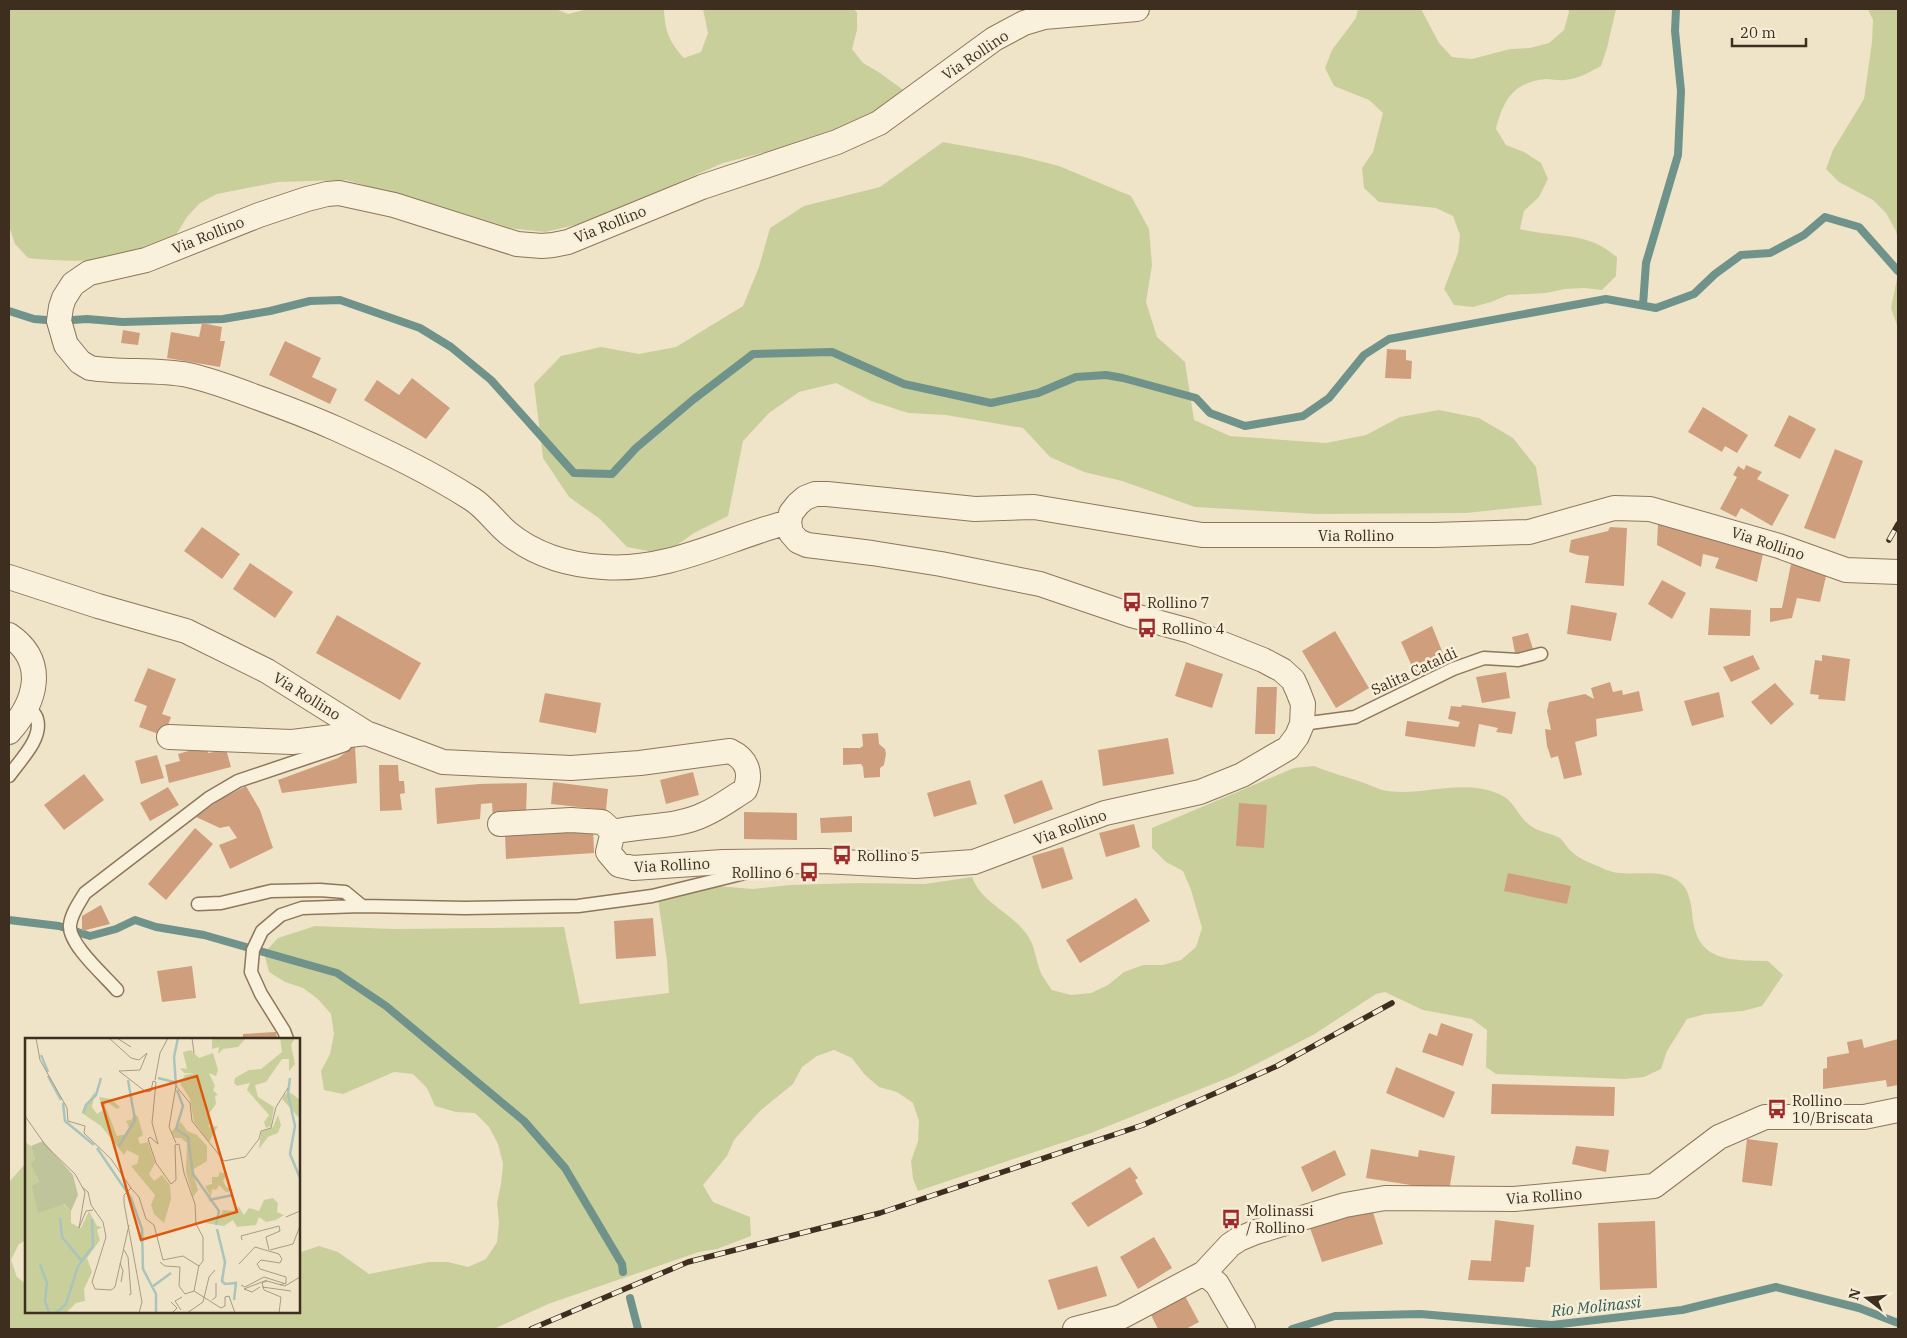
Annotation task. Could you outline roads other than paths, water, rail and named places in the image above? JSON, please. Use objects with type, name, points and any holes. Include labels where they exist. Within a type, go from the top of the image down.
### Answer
[{"type":"street","name":"Via Rollino","points":[[1137,9],[1044,17],[1024,24],[994,39],[879,123],[837,142],[702,187],[568,242],[542,246],[517,244],[394,205],[339,193],[327,194],[259,215],[146,260],[89,273],[73,284],[60,307],[59,321],[66,345],[76,358],[90,368],[187,375],[283,406],[337,429],[444,482],[474,500],[507,532],[529,547],[564,561],[582,565],[626,568],[681,558],[772,526],[789,522],[791,513],[798,504],[815,494],[827,494],[975,509],[1034,507],[1202,536],[1425,535],[1529,532],[1614,508],[1650,508],[1751,537],[1846,570],[1898,572]]},
{"type":"street","points":[[789,522],[791,533],[798,541],[808,545],[941,564],[1040,584],[1131,615],[1190,631],[1263,660],[1282,670],[1293,680],[1303,704],[1302,724]]},
{"type":"street","name":"Via Rollino","points":[[9,577],[98,606],[186,631],[267,671],[366,733],[443,762],[571,768],[640,763],[730,751],[737,755],[747,767],[748,782],[745,790],[704,815],[683,822],[629,828],[613,832],[608,852],[619,865],[633,868],[723,862],[824,861],[915,866],[974,862],[1105,813],[1200,792],[1242,774],[1288,748],[1297,736],[1302,724]]},
{"type":"street","points":[[9,635],[30,660],[35,679],[28,706],[19,721],[9,732]]},
{"type":"street","points":[[169,737],[292,742],[366,733]]},
{"type":"street","points":[[500,824],[571,820],[602,822],[613,832]]},
{"type":"street","name":"Via Rollino","points":[[1075,1329],[1121,1317],[1210,1278],[1230,1245],[1239,1239],[1345,1205],[1385,1198],[1514,1199],[1654,1186],[1719,1137],[1764,1117],[1864,1116],[1898,1110]]},
{"type":"street","points":[[1210,1278],[1243,1329]]},
{"type":"lane","name":"Salita Cataldi","points":[[1302,724],[1356,717],[1453,669],[1484,658],[1518,660],[1541,654]]},
{"type":"lane","points":[[9,776],[35,739],[39,726],[37,717],[28,706]]},
{"type":"lane","points":[[117,990],[80,949],[72,937],[70,925],[74,912],[85,893],[209,798],[238,781],[345,745],[366,733]]},
{"type":"lane","points":[[287,1038],[261,994],[251,972],[253,950],[262,931],[281,915],[302,908],[362,906],[465,908],[578,906],[652,896],[685,889],[760,870],[771,862]]},
{"type":"lane","points":[[198,904],[221,903],[271,891],[320,890],[346,892],[362,906]]},
{"type":"waterway","points":[[1643,305],[1646,263],[1678,155],[1681,91],[1675,31],[1676,9]]},
{"type":"waterway","points":[[9,311],[34,319],[59,321],[87,319],[123,322],[223,319],[270,311],[310,301],[340,300],[420,328],[451,347],[491,380],[574,473],[612,474],[636,448],[694,399],[753,354],[832,352],[904,384],[991,403],[1038,393],[1076,377],[1106,375],[1196,398],[1210,413],[1245,426],[1303,416],[1329,398],[1364,355],[1389,339],[1606,299],[1656,308],[1694,294],[1715,274],[1741,255],[1770,253],[1804,235],[1825,217],[1859,227],[1898,271]]},
{"type":"waterway","points":[[9,920],[59,926],[90,936],[116,929],[135,920],[156,927],[204,935],[337,973],[386,1006],[524,1121],[565,1168],[622,1264],[623,1272]]},
{"type":"waterway","name":"Rio Molinassi","points":[[1292,1329],[1335,1316],[1420,1314],[1552,1325],[1682,1310],[1776,1287],[1859,1308],[1898,1323]]},
{"type":"waterway","points":[[630,1298],[638,1329]]},
{"type":"railway","points":[[1889,540],[1898,524]]},
{"type":"railway","points":[[531,1329],[688,1262],[880,1213],[1143,1125],[1277,1066],[1392,1003]]},
{"type":"place","name":"Rollino 7","points":[[1132,602]]},
{"type":"place","name":"Rollino 4","points":[[1147,628]]},
{"type":"place","name":"Rollino 5","points":[[842,855]]},
{"type":"place","name":"Rollino 6","points":[[809,872]]},
{"type":"place","name":"Rollino 10/Briscata","points":[[1777,1109]]},
{"type":"place","name":"Molinassi / Rollino","points":[[1231,1219]]}]
